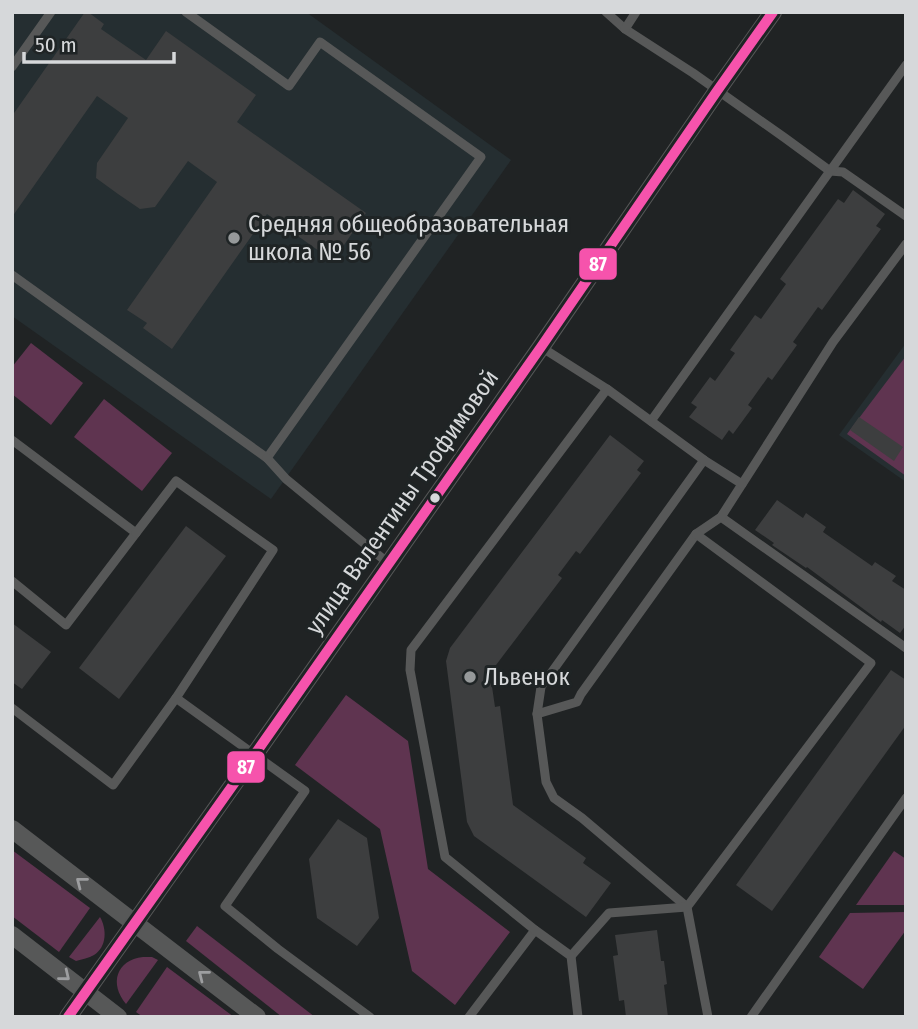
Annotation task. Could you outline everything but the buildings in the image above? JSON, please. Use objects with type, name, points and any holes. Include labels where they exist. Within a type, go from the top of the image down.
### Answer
[{"type":"street","name":"улица Валентины Трофимовой","points":[[68,1017],[541,347],[772,12]]},
{"type":"street","points":[[12,829],[257,1017]]},
{"type":"street","points":[[12,935],[118,1017]]},
{"type":"lane","points":[[12,67],[51,12]]},
{"type":"lane","points":[[186,12],[289,86],[320,42],[481,158],[267,458]]},
{"type":"lane","points":[[606,12],[625,29],[693,73],[830,171],[843,172],[906,216]]},
{"type":"lane","points":[[625,29],[636,12]]},
{"type":"lane","points":[[651,421],[906,65]]},
{"type":"lane","points":[[537,715],[576,702],[696,534],[721,517],[833,342],[906,244]]},
{"type":"lane","points":[[12,275],[267,458],[286,479],[388,563]]},
{"type":"lane","points":[[541,347],[607,389],[704,460],[742,484]]},
{"type":"lane","points":[[578,1017],[571,956],[444,856],[410,670],[411,650],[607,389]]},
{"type":"lane","points":[[12,440],[135,533]]},
{"type":"lane","points":[[704,460],[541,687],[537,715],[547,782],[554,798],[582,818],[687,907],[708,1017]]},
{"type":"lane","points":[[12,581],[66,625],[176,481],[272,550],[176,698],[113,785],[12,708]]},
{"type":"lane","points":[[721,517],[906,648]]},
{"type":"lane","points":[[571,956],[609,913],[687,907],[871,663],[696,534]]},
{"type":"lane","points":[[176,698],[304,791],[225,906],[370,1017]]},
{"type":"lane","points":[[751,1017],[906,798]]},
{"type":"lane","points":[[469,1017],[535,930]]},
{"type":"shaded area","name":"Средняя общеобразовательная школа № 56","points":[[12,12],[306,12],[511,160],[271,499],[12,316]]},
{"type":"shaded area","points":[[31,343],[83,383],[51,425],[12,394],[12,367]]},
{"type":"shaded area","points":[[906,343],[906,482],[839,435]]},
{"type":"shaded area","points":[[906,356],[906,476],[847,434]]},
{"type":"shaded area","points":[[104,399],[172,453],[142,491],[74,437]]},
{"type":"shaded area","points":[[346,695],[408,741],[428,869],[510,932],[455,1005],[412,971],[380,829],[295,765]]},
{"type":"shaded area","points":[[12,850],[90,908],[59,952],[12,916]]},
{"type":"shaded area","points":[[894,851],[906,859],[906,905],[856,905]]},
{"type":"shaded area","points":[[906,912],[906,930],[863,989],[819,957],[850,913]]},
{"type":"shaded area","points":[[100,917],[104,937],[98,952],[76,961],[69,957]]},
{"type":"shaded area","points":[[197,926],[315,1017],[282,1017],[186,941]]},
{"type":"shaded area","points":[[143,957],[158,960],[126,1004],[118,989],[118,974],[127,963]]},
{"type":"shaded area","points":[[167,967],[234,1017],[143,1017],[136,1012]]},
{"type":"transit line","name":"87","points":[[68,1017],[541,347],[773,12]]},
{"type":"place","name":"Средняя общеобразовательная школа № 56","points":[[234,238]]},
{"type":"place","name":"Львенок","points":[[470,677]]}]
